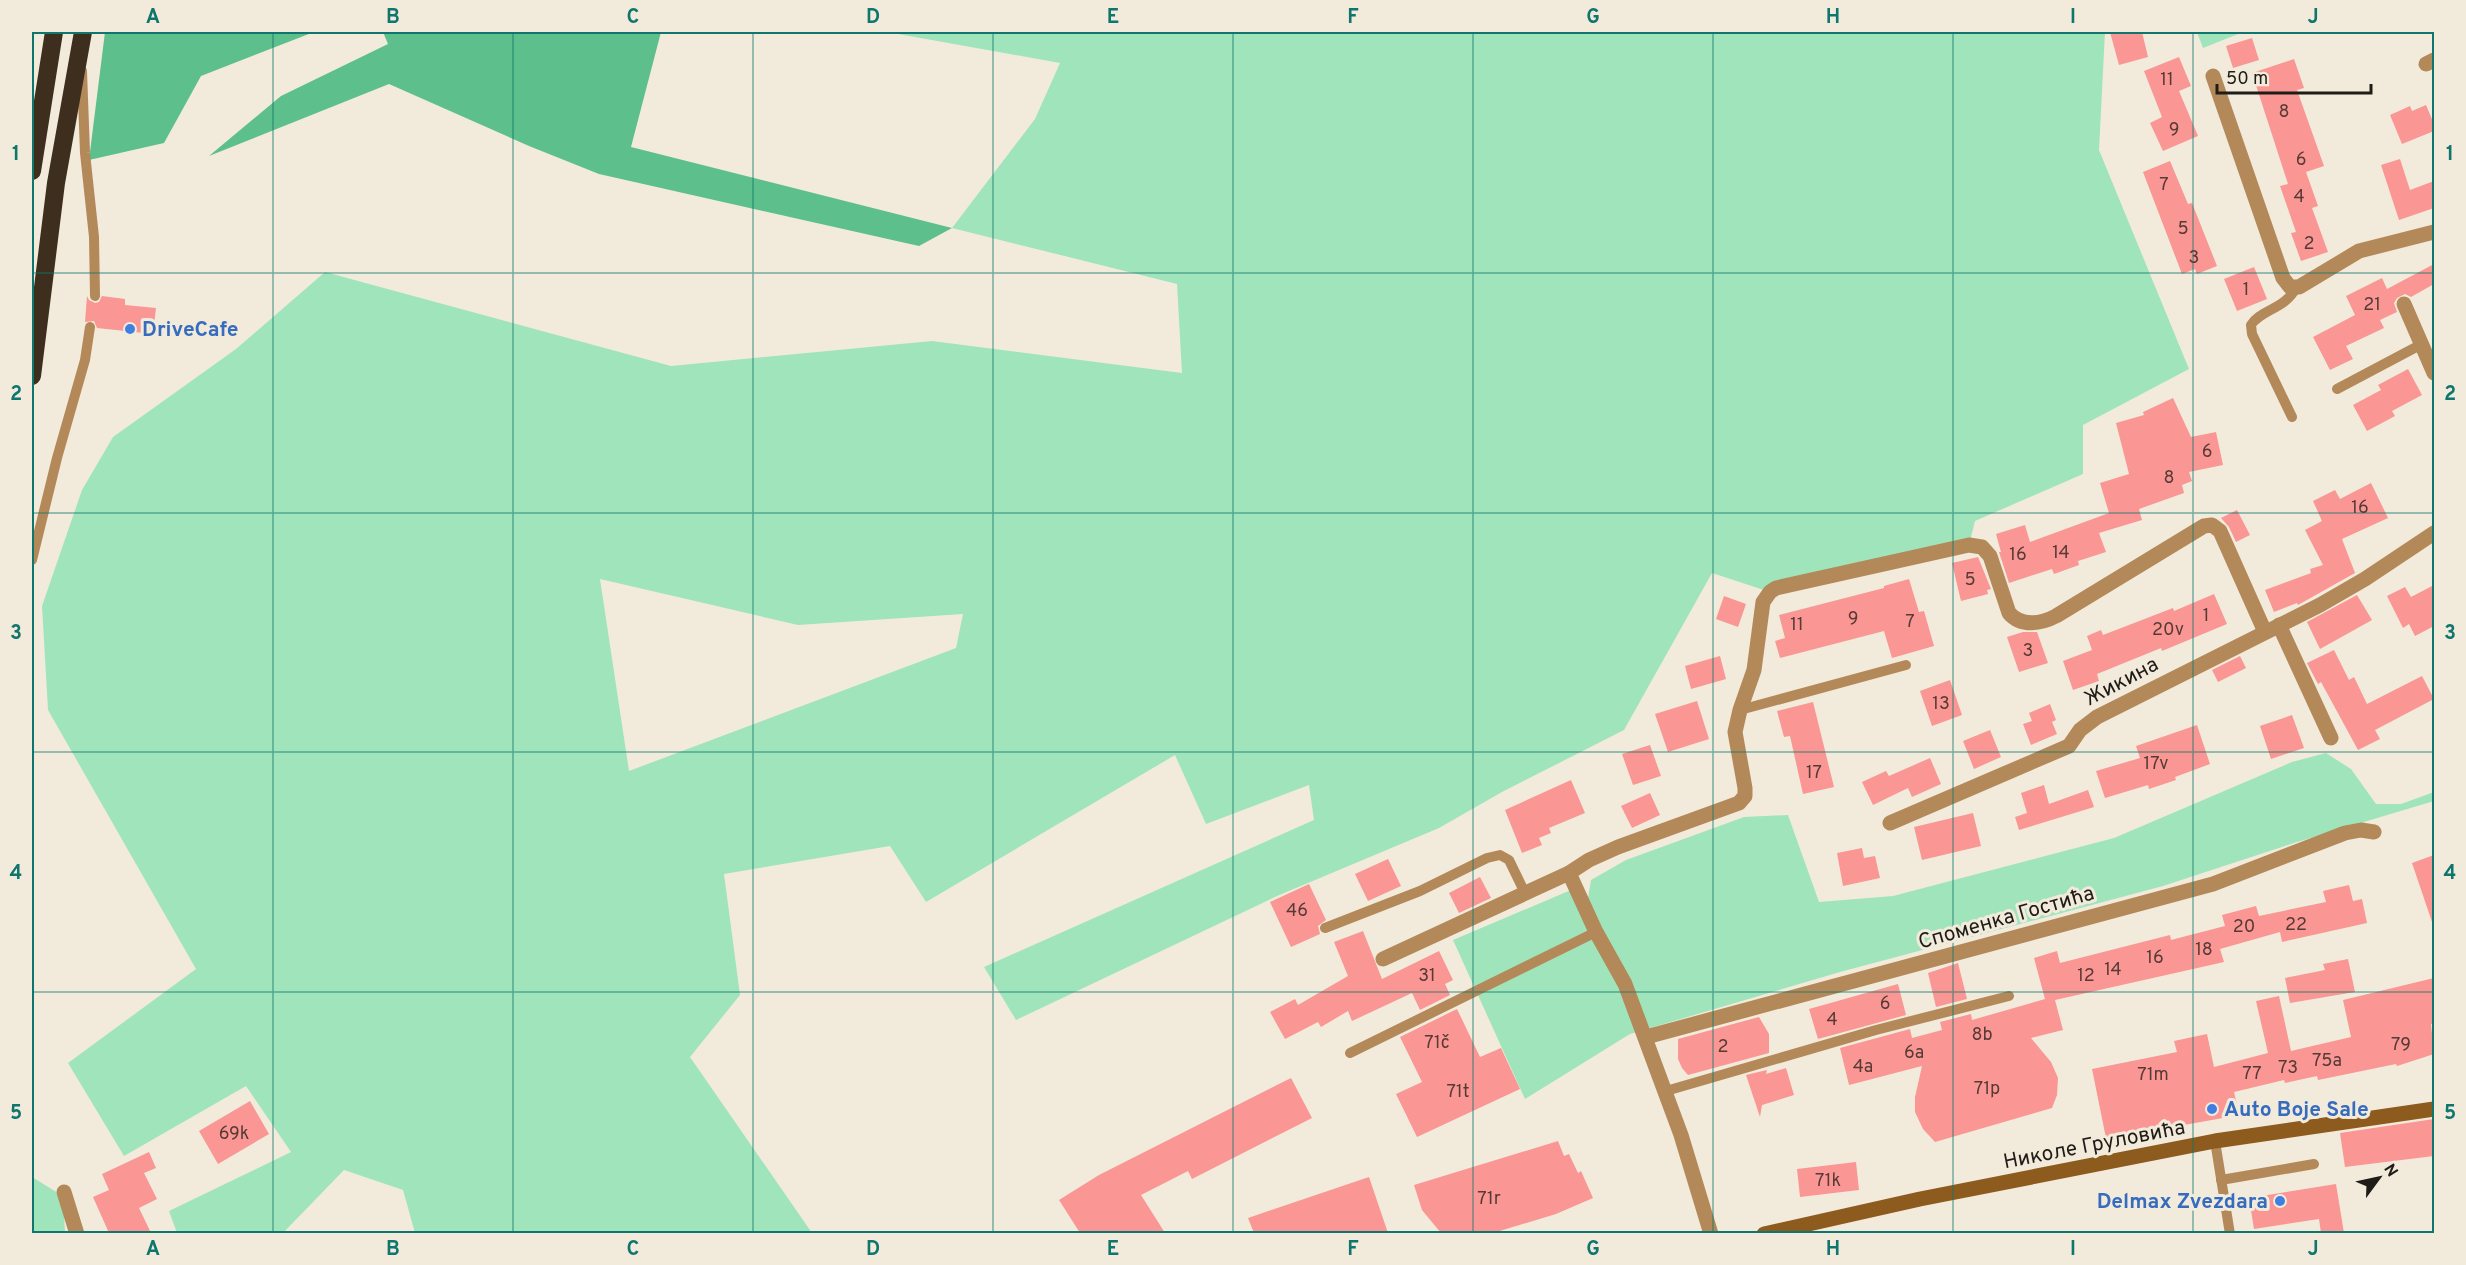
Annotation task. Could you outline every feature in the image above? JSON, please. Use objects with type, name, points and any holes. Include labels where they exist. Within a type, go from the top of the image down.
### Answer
[{"type":"highway","points":[[32,171],[54,32]]},
{"type":"highway","points":[[32,376],[56,183],[82,36]]},
{"type":"street","points":[[2213,76],[2285,284],[2302,284],[2359,251],[2434,232]]},
{"type":"street","points":[[2404,304],[2434,373]]},
{"type":"street","points":[[1383,959],[1569,873],[1589,860],[1618,847],[1739,803],[1745,796],[1745,788],[1735,737],[1740,710],[1754,670],[1762,602],[1770,592],[1969,545],[1976,545],[1987,550],[2009,613],[2014,619],[2034,623],[2050,619],[2204,526],[2212,525],[2220,531],[2331,738]]},
{"type":"street","name":"Жикина","points":[[1890,823],[2069,746],[2086,724],[2097,717],[2365,579],[2434,533]]},
{"type":"street","name":"Споменка Гостића","points":[[1646,1037],[2213,884],[2345,833],[2361,830],[2374,832]]},
{"type":"street","points":[[1569,873],[1596,932],[1617,967],[1646,1037],[1666,1091],[1711,1233]]},
{"type":"street","name":"Николе Груловића","points":[[1764,1233],[1920,1199],[2215,1141],[2434,1108]]},
{"type":"street","points":[[64,1192],[77,1233]]},
{"type":"lane","points":[[82,36],[85,153],[94,237],[95,296]]},
{"type":"lane","points":[[2292,417],[2252,334],[2251,325],[2256,319],[2286,300],[2302,284]]},
{"type":"lane","points":[[32,560],[57,458],[83,370],[90,327]]},
{"type":"lane","points":[[2337,389],[2422,344]]},
{"type":"lane","points":[[1740,710],[1906,665]]},
{"type":"lane","points":[[1325,928],[1420,891],[1487,858],[1500,855],[1509,860],[1525,893]]},
{"type":"lane","points":[[1350,1053],[1596,932]]},
{"type":"lane","points":[[1666,1091],[1876,1030],[2009,996]]},
{"type":"lane","points":[[2215,1141],[2230,1233]]},
{"type":"lane","points":[[2221,1180],[2314,1164]]},
{"type":"green space","points":[[105,32],[314,32],[201,76],[164,143],[89,160]]},
{"type":"green space","points":[[383,32],[661,32],[631,147],[952,228],[919,246],[599,174],[529,146],[389,84],[209,156],[281,96],[388,44]]},
{"type":"green space","points":[[887,32],[2105,32],[2099,150],[2189,369],[2083,425],[2083,474],[1975,521],[1969,545],[1770,592],[1712,573],[1624,730],[1502,792],[1439,828],[1277,896],[1016,1020],[984,967],[1314,820],[1309,785],[1206,824],[1175,755],[926,902],[890,846],[724,874],[740,995],[690,1057],[812,1233],[415,1233],[403,1190],[344,1170],[283,1233],[177,1233],[169,1211],[291,1152],[246,1086],[124,1156],[68,1063],[196,969],[48,710],[42,606],[82,490],[113,437],[236,349],[325,272],[671,366],[932,341],[1182,373],[1177,284],[952,228],[1035,119],[1060,63]],"holes":[[[600,579],[798,625],[963,614],[956,648],[629,771]]]},
{"type":"green space","points":[[2197,32],[2243,32],[2203,48]]},
{"type":"green space","points":[[2326,753],[2351,769],[2376,804],[2401,804],[2434,792],[2434,801],[2294,843],[2163,886],[1840,972],[1630,1034],[1525,1099],[1453,940],[1578,887],[1588,898],[1591,880],[1626,860],[1744,817],[1788,815],[1819,902],[1893,896],[2114,838],[2292,762]]},
{"type":"green space","points":[[32,1177],[63,1196],[65,1233],[32,1233]]},
{"type":"building","points":[[2110,32],[2142,32],[2148,57],[2119,65]]},
{"type":"building","points":[[2252,38],[2259,60],[2233,68],[2226,46]]},
{"type":"building","points":[[2179,57],[2191,86],[2179,91],[2198,136],[2163,151],[2150,123],[2162,117],[2144,71]]},
{"type":"building","points":[[2294,59],[2304,88],[2297,90],[2324,166],[2306,172],[2318,206],[2312,208],[2328,252],[2301,261],[2291,233],[2296,232],[2280,186],[2288,184],[2252,73]]},
{"type":"building","points":[[2426,105],[2434,124],[2434,131],[2402,144],[2390,115],[2410,106],[2412,111]]},
{"type":"building","points":[[2400,159],[2410,190],[2434,181],[2434,208],[2399,220],[2381,165]]},
{"type":"building","points":[[2170,161],[2188,204],[2192,203],[2217,266],[2197,274],[2195,269],[2182,274],[2143,172]]},
{"type":"building","points":[[2434,264],[2434,284],[2411,297],[2405,294],[2397,298],[2394,303],[2397,312],[2380,320],[2384,328],[2346,346],[2353,359],[2330,370],[2313,337],[2355,315],[2346,296],[2382,278],[2387,289]]},
{"type":"building","points":[[2254,267],[2267,299],[2237,311],[2224,279]]},
{"type":"building","points":[[87,296],[95,303],[99,302],[102,296],[125,299],[125,305],[156,308],[153,334],[97,328],[94,321],[85,322]]},
{"type":"building","points":[[2408,369],[2422,395],[2392,411],[2395,416],[2367,431],[2353,405],[2381,390],[2378,385]]},
{"type":"building","points":[[2173,398],[2191,437],[2216,432],[2223,465],[2189,472],[2192,481],[2182,485],[2184,493],[2139,509],[2142,520],[2099,533],[2106,552],[2078,561],[2079,565],[2054,574],[2052,569],[2009,583],[1996,534],[2025,525],[2030,542],[2109,513],[2100,483],[2129,474],[2116,423],[2144,415],[2143,412]]},
{"type":"building","points":[[2371,483],[2388,518],[2342,539],[2355,573],[2298,605],[2297,603],[2274,612],[2265,590],[2311,573],[2310,569],[2323,565],[2305,530],[2322,521],[2313,501],[2335,490],[2340,499]]},
{"type":"building","points":[[2237,510],[2250,535],[2236,542],[2229,527],[2221,518]]},
{"type":"building","points":[[1978,557],[1991,589],[1987,590],[1988,594],[1961,601],[1952,563]]},
{"type":"building","points":[[1909,579],[1919,612],[1924,611],[1934,646],[1892,658],[1884,631],[1780,658],[1775,641],[1785,638],[1779,615],[1884,588],[1884,586]]},
{"type":"building","points":[[2434,585],[2434,626],[2415,636],[2409,624],[2403,628],[2387,596],[2405,587],[2411,597]]},
{"type":"building","points":[[2214,594],[2227,624],[2162,651],[2161,648],[2097,674],[2099,681],[2073,690],[2063,661],[2092,650],[2087,636],[2101,630],[2103,635],[2173,608],[2174,611]]},
{"type":"building","points":[[2357,595],[2372,620],[2320,649],[2307,622]]},
{"type":"building","points":[[1724,596],[1746,604],[1738,627],[1716,619]]},
{"type":"building","points":[[2023,632],[2037,632],[2048,663],[2019,672],[2007,637]]},
{"type":"building","points":[[2334,650],[2349,680],[2354,677],[2367,704],[2422,676],[2434,699],[2375,730],[2380,739],[2358,750],[2321,682],[2318,684],[2307,663]]},
{"type":"building","points":[[1720,656],[1726,679],[1691,689],[1685,666]]},
{"type":"building","points":[[2240,656],[2246,668],[2218,682],[2212,670]]},
{"type":"building","points":[[1950,680],[1962,715],[1932,726],[1920,691]]},
{"type":"building","points":[[1697,701],[1709,739],[1668,752],[1655,714]]},
{"type":"building","points":[[1813,702],[1834,787],[1803,794],[1790,736],[1784,737],[1777,711]]},
{"type":"building","points":[[2050,704],[2056,720],[2052,722],[2057,734],[2031,745],[2023,724],[2032,721],[2029,713]]},
{"type":"building","points":[[2292,715],[2304,748],[2271,759],[2260,726]]},
{"type":"building","points":[[2197,725],[2210,764],[2175,777],[2176,780],[2149,789],[2148,785],[2105,798],[2096,771],[2140,758],[2136,746]]},
{"type":"building","points":[[1990,730],[2001,757],[1974,769],[1963,741]]},
{"type":"building","points":[[1650,745],[1661,776],[1633,785],[1622,754]]},
{"type":"building","points":[[1930,758],[1941,784],[1912,797],[1908,788],[1873,805],[1862,782],[1886,771],[1889,776]]},
{"type":"building","points":[[1571,780],[1585,813],[1549,828],[1551,833],[1539,838],[1542,845],[1522,853],[1505,810]]},
{"type":"building","points":[[2044,785],[2049,804],[2088,790],[2094,807],[2019,830],[2015,817],[2027,813],[2021,793]]},
{"type":"building","points":[[1650,793],[1660,815],[1632,828],[1621,806]]},
{"type":"building","points":[[1973,813],[1981,846],[1922,860],[1914,827]]},
{"type":"building","points":[[1862,848],[1864,858],[1875,856],[1880,878],[1843,886],[1837,853]]},
{"type":"building","points":[[2434,855],[2434,921],[2432,922],[2412,863]]},
{"type":"building","points":[[1388,859],[1401,886],[1368,901],[1355,874]]},
{"type":"building","points":[[1480,877],[1491,898],[1459,913],[1449,893]]},
{"type":"building","points":[[1309,884],[1326,920],[1318,926],[1320,934],[1291,947],[1270,902]]},
{"type":"building","points":[[2349,885],[2353,901],[2362,899],[2367,923],[2282,942],[2280,932],[2220,949],[2224,962],[2055,1000],[2063,1030],[2031,1038],[2051,1062],[2058,1078],[2057,1095],[2052,1108],[1935,1142],[1923,1129],[1915,1112],[1915,1097],[1922,1066],[1849,1085],[1840,1048],[1910,1029],[1912,1038],[1942,1030],[1940,1022],[1971,1014],[1972,1020],[2045,999],[2034,958],[2057,951],[2060,963],[2170,935],[2171,940],[2225,926],[2222,915],[2256,906],[2259,916],[2326,902],[2323,891]]},
{"type":"building","points":[[1363,931],[1382,979],[1439,951],[1453,980],[1445,984],[1450,995],[1420,1010],[1412,993],[1352,1021],[1348,1011],[1321,1027],[1318,1022],[1285,1039],[1270,1012],[1295,999],[1298,1005],[1348,976],[1334,942]]},
{"type":"building","points":[[2348,959],[2355,992],[2290,1003],[2285,978],[2325,970],[2323,964]]},
{"type":"building","points":[[1958,963],[1967,999],[1936,1007],[1928,973]]},
{"type":"building","points":[[2434,978],[2434,1023],[2431,1024],[2434,1054],[2397,1066],[2396,1064],[2318,1080],[2317,1076],[2285,1083],[2284,1080],[2234,1092],[2238,1109],[2222,1113],[2223,1118],[2156,1130],[2157,1133],[2129,1139],[2130,1143],[2108,1148],[2092,1069],[2177,1052],[2174,1041],[2207,1034],[2214,1067],[2268,1053],[2256,1001],[2279,996],[2291,1051],[2351,1037],[2343,1000]]},
{"type":"building","points":[[1898,984],[1906,1015],[1818,1039],[1809,1009]]},
{"type":"building","points":[[1457,1009],[1480,1057],[1501,1048],[1520,1089],[1417,1137],[1396,1094],[1422,1082],[1400,1037]]},
{"type":"building","points":[[1759,1017],[1769,1034],[1769,1053],[1688,1075],[1682,1068],[1678,1059],[1678,1039]]},
{"type":"building","points":[[1786,1068],[1794,1095],[1762,1105],[1760,1117],[1746,1075],[1767,1070],[1766,1074]]},
{"type":"building","points":[[1291,1078],[1312,1118],[1192,1179],[1188,1171],[1141,1195],[1165,1233],[1080,1233],[1059,1200],[1099,1175]]},
{"type":"building","points":[[250,1101],[269,1134],[218,1164],[199,1131]]},
{"type":"building","points":[[2434,1119],[2434,1156],[2345,1167],[2340,1133]]},
{"type":"building","points":[[1558,1141],[1564,1156],[1569,1154],[1578,1173],[1581,1171],[1593,1198],[1556,1214],[1493,1233],[1441,1233],[1422,1210],[1414,1185]]},
{"type":"building","points":[[149,1152],[156,1168],[144,1173],[157,1199],[139,1208],[151,1233],[109,1233],[93,1197],[109,1190],[102,1174]]},
{"type":"building","points":[[1856,1162],[1859,1190],[1800,1197],[1797,1169]]},
{"type":"building","points":[[1369,1177],[1388,1233],[1254,1233],[1248,1218]]},
{"type":"building","points":[[2336,1184],[2344,1233],[2321,1233],[2319,1219],[2254,1229],[2249,1198]]},
{"type":"place","name":"DriveCafe","points":[[130,329]]},
{"type":"place","name":"Auto Boje Sale","points":[[2212,1109]]},
{"type":"place","name":"Delmax Zvezdara","points":[[2280,1201]]}]
